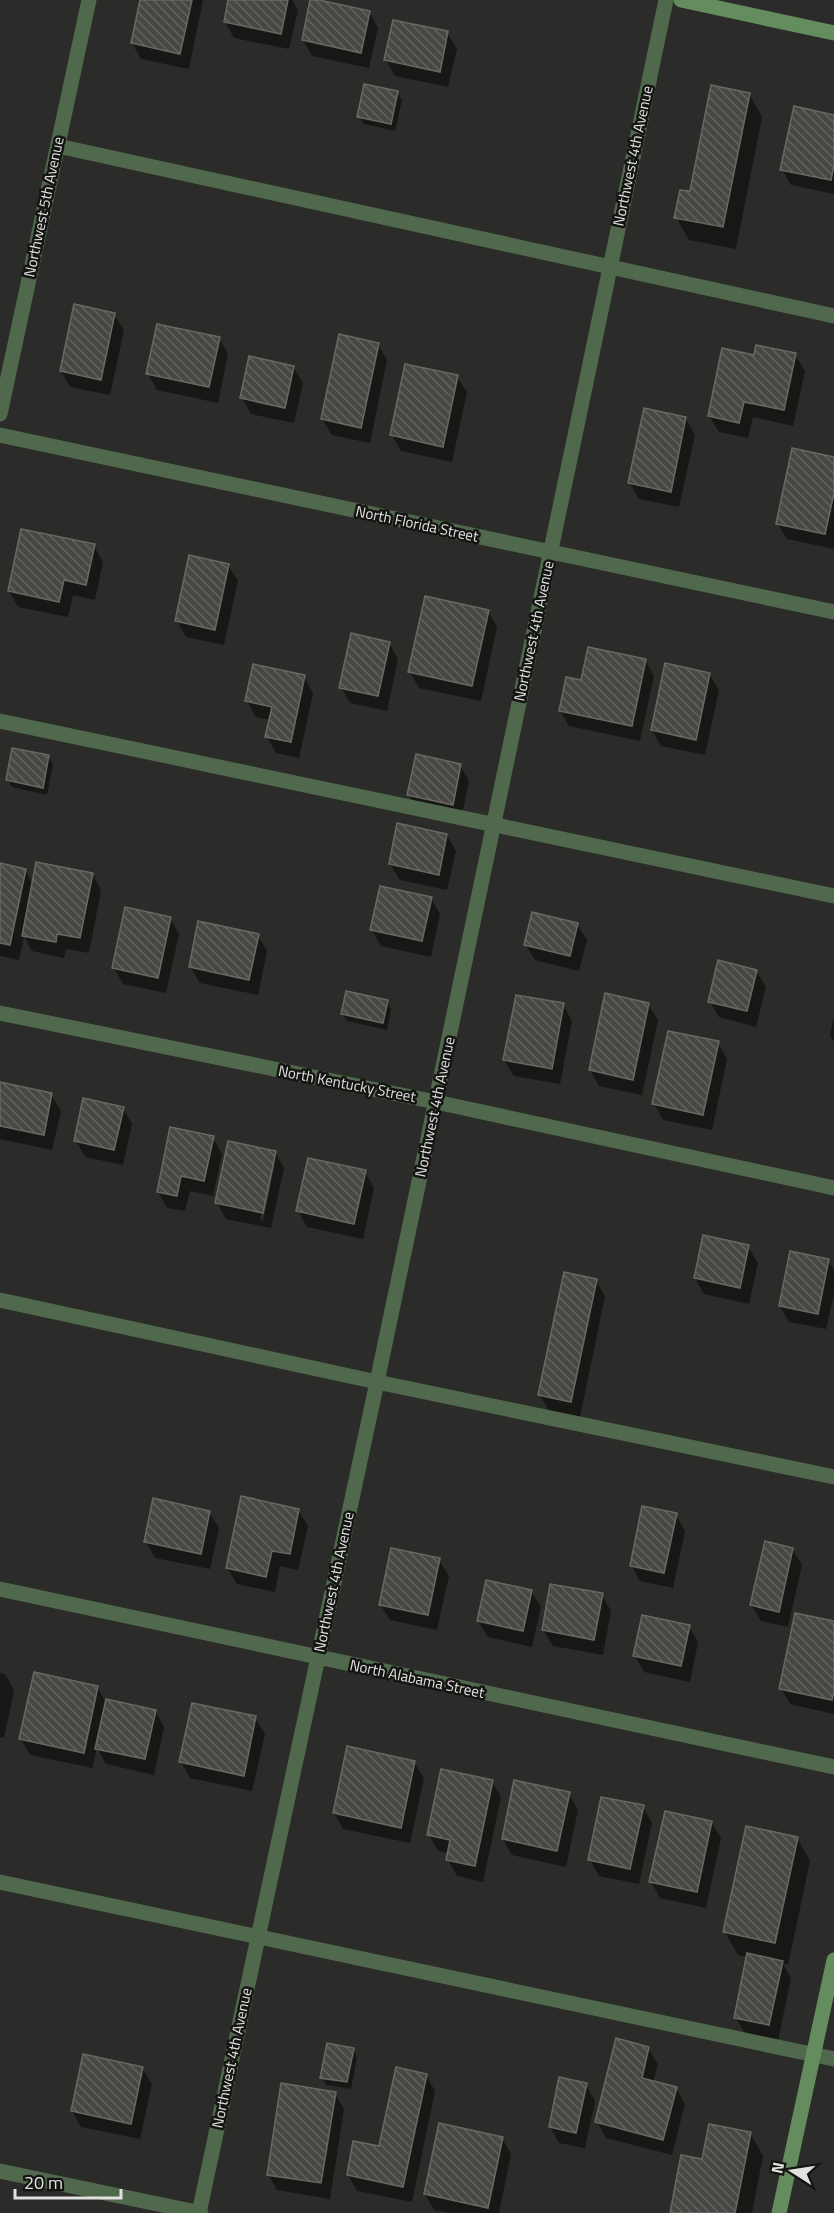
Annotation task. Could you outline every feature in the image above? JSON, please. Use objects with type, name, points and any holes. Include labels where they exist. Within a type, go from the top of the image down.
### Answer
[{"type":"street","name":"Northwest 5th Avenue","points":[[0,414],[89,0]]},
{"type":"street","name":"Northwest 4th Avenue","points":[[199,2213],[377,1382],[666,0]]},
{"type":"street","points":[[681,0],[834,33]]},
{"type":"street","points":[[58,146],[610,269],[834,316]]},
{"type":"street","name":"North Florida Street","points":[[0,435],[834,612]]},
{"type":"street","points":[[0,721],[834,896]]},
{"type":"street","name":"North Kentucky Street","points":[[0,1013],[436,1102],[834,1188]]},
{"type":"street","points":[[0,1300],[377,1382],[834,1477]]},
{"type":"street","name":"North Alabama Street","points":[[0,1589],[834,1767]]},
{"type":"street","points":[[0,1882],[834,2059]]},
{"type":"street","points":[[779,2213],[834,1960]]},
{"type":"street","points":[[0,2171],[199,2213]]},
{"type":"building","points":[[140,0],[192,0],[180,54],[131,43]]},
{"type":"building","points":[[228,0],[288,0],[281,34],[224,22]]},
{"type":"building","points":[[310,0],[370,11],[361,53],[302,40]]},
{"type":"building","points":[[393,20],[448,31],[440,72],[384,60]]},
{"type":"building","points":[[364,84],[398,91],[391,124],[357,117]]},
{"type":"building","points":[[711,85],[750,93],[723,227],[674,218],[680,190],[690,191]]},
{"type":"building","points":[[794,106],[834,115],[834,165],[831,180],[780,170]]},
{"type":"building","points":[[74,304],[115,313],[101,380],[60,371]]},
{"type":"building","points":[[157,324],[220,337],[209,387],[146,374]]},
{"type":"building","points":[[339,334],[379,343],[361,428],[321,419]]},
{"type":"building","points":[[756,345],[796,353],[784,410],[744,402],[739,423],[708,416],[722,348],[754,355]]},
{"type":"building","points":[[249,356],[294,366],[285,408],[240,398]]},
{"type":"building","points":[[405,364],[458,375],[443,447],[390,435]]},
{"type":"building","points":[[644,408],[686,417],[671,492],[628,483]]},
{"type":"building","points":[[792,448],[834,457],[834,493],[825,534],[776,524]]},
{"type":"building","points":[[21,529],[95,544],[86,585],[64,580],[59,602],[8,591]]},
{"type":"building","points":[[189,555],[229,564],[215,630],[175,621]]},
{"type":"building","points":[[425,596],[489,610],[472,686],[408,672]]},
{"type":"building","points":[[351,633],[390,642],[378,696],[339,688]]},
{"type":"building","points":[[588,647],[646,659],[632,726],[559,711],[566,677],[581,680]]},
{"type":"building","points":[[665,663],[710,673],[696,740],[651,730]]},
{"type":"building","points":[[253,664],[305,675],[291,742],[265,737],[272,707],[245,701]]},
{"type":"building","points":[[12,748],[49,755],[43,788],[6,780]]},
{"type":"building","points":[[416,754],[461,764],[453,805],[407,795]]},
{"type":"building","points":[[397,823],[447,834],[439,875],[389,864]]},
{"type":"building","points":[[36,862],[93,873],[80,938],[57,934],[56,942],[22,936]]},
{"type":"building","points":[[0,863],[26,869],[10,945],[0,943]]},
{"type":"building","points":[[380,886],[432,897],[422,941],[370,930]]},
{"type":"building","points":[[125,907],[171,917],[158,978],[112,968]]},
{"type":"building","points":[[532,912],[578,923],[570,956],[524,945]]},
{"type":"building","points":[[198,921],[259,934],[249,980],[189,967]]},
{"type":"building","points":[[718,960],[757,970],[747,1011],[708,1002]]},
{"type":"building","points":[[346,991],[388,1000],[383,1023],[341,1014]]},
{"type":"building","points":[[605,993],[649,1003],[633,1080],[589,1070]]},
{"type":"building","points":[[516,995],[564,1003],[552,1069],[503,1060]]},
{"type":"building","points":[[668,1031],[719,1041],[703,1115],[652,1104]]},
{"type":"building","points":[[0,1082],[52,1093],[44,1135],[0,1126]]},
{"type":"building","points":[[83,1098],[124,1107],[114,1150],[74,1141]]},
{"type":"building","points":[[170,1127],[214,1136],[204,1181],[181,1176],[177,1196],[157,1192]]},
{"type":"building","points":[[228,1141],[276,1151],[263,1213],[215,1203]]},
{"type":"building","points":[[308,1158],[366,1170],[354,1224],[296,1211]]},
{"type":"building","points":[[703,1235],[749,1245],[740,1288],[694,1278]]},
{"type":"building","points":[[790,1251],[829,1259],[818,1314],[779,1306]]},
{"type":"building","points":[[564,1272],[597,1279],[571,1402],[538,1395]]},
{"type":"building","points":[[241,1496],[299,1509],[290,1554],[272,1551],[266,1577],[226,1568]]},
{"type":"building","points":[[153,1498],[210,1511],[201,1554],[144,1542]]},
{"type":"building","points":[[642,1506],[677,1513],[664,1573],[630,1566]]},
{"type":"building","points":[[765,1541],[793,1548],[779,1612],[750,1605]]},
{"type":"building","points":[[391,1548],[440,1558],[428,1615],[379,1605]]},
{"type":"building","points":[[486,1580],[532,1590],[523,1631],[477,1621]]},
{"type":"building","points":[[550,1584],[603,1593],[594,1640],[542,1630]]},
{"type":"building","points":[[795,1613],[834,1621],[832,1700],[779,1689]]},
{"type":"building","points":[[642,1615],[690,1625],[681,1666],[633,1656]]},
{"type":"building","points":[[34,1672],[98,1686],[84,1753],[19,1739]]},
{"type":"building","points":[[106,1699],[156,1710],[145,1759],[95,1749]]},
{"type":"building","points":[[192,1703],[256,1716],[244,1776],[179,1762]]},
{"type":"building","points":[[347,1746],[415,1761],[401,1828],[333,1813]]},
{"type":"building","points":[[441,1769],[493,1780],[475,1866],[446,1860],[450,1840],[427,1835]]},
{"type":"building","points":[[514,1780],[570,1792],[557,1851],[502,1839]]},
{"type":"building","points":[[601,1797],[644,1805],[630,1869],[588,1860]]},
{"type":"building","points":[[665,1811],[712,1821],[697,1892],[649,1882]]},
{"type":"building","points":[[746,1826],[798,1837],[775,1943],[723,1932]]},
{"type":"building","points":[[747,1953],[783,1961],[769,2025],[734,2018]]},
{"type":"building","points":[[616,2038],[649,2047],[642,2078],[677,2087],[663,2140],[595,2122]]},
{"type":"building","points":[[327,2043],[354,2048],[347,2082],[320,2078]]},
{"type":"building","points":[[83,2054],[143,2067],[131,2124],[71,2111]]},
{"type":"building","points":[[396,2067],[427,2074],[403,2187],[347,2175],[353,2141],[379,2146]]},
{"type":"building","points":[[559,2077],[587,2083],[576,2133],[549,2127]]},
{"type":"building","points":[[281,2083],[336,2092],[321,2183],[267,2175]]},
{"type":"building","points":[[439,2123],[503,2137],[488,2208],[424,2194]]},
{"type":"building","points":[[709,2124],[751,2132],[735,2213],[670,2213],[681,2155],[702,2159]]}]
